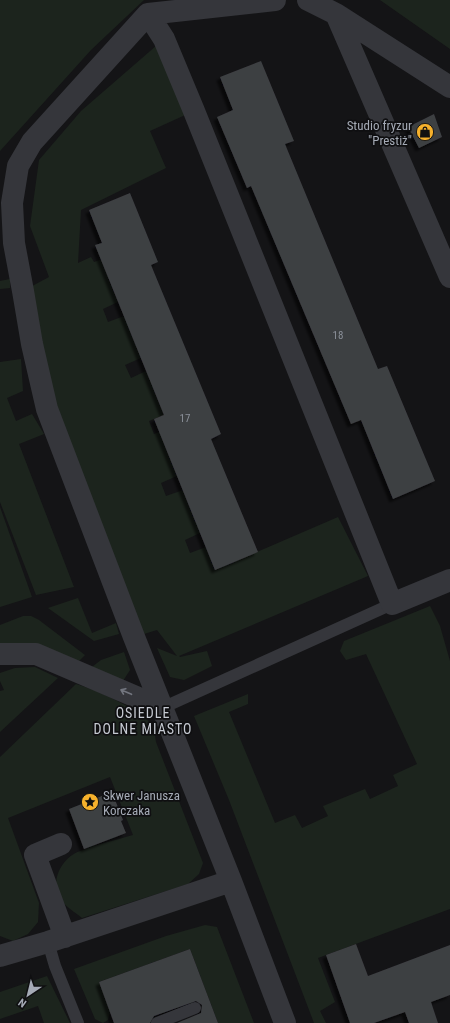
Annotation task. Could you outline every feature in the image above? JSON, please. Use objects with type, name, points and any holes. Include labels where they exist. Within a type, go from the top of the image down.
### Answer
[{"type":"street","points":[[275,0],[148,14],[32,142],[18,166],[12,203],[14,242],[32,344],[47,409],[285,1023]]},
{"type":"street","points":[[308,0],[336,14],[450,87]]},
{"type":"street","points":[[148,14],[164,39],[194,111],[392,604],[450,580]]},
{"type":"street","points":[[336,14],[450,277]]},
{"type":"street","points":[[0,654],[36,654],[162,708]]},
{"type":"street","points":[[56,939],[35,855],[61,844]]},
{"type":"street","points":[[0,956],[231,881]]},
{"type":"lane","points":[[162,708],[392,604]]},
{"type":"lane","points":[[56,939],[55,966],[78,1023]]},
{"type":"lane","points":[[157,1023],[195,1008]]},
{"type":"shaded area","points":[[0,0],[144,0],[91,50],[0,151]]},
{"type":"shaded area","points":[[380,0],[450,0],[450,49]]},
{"type":"shaded area","points":[[164,39],[194,111],[150,131],[166,168],[81,210],[78,263],[91,257],[94,262],[108,257],[109,281],[118,302],[103,309],[108,322],[124,316],[141,358],[125,365],[131,378],[146,371],[164,415],[149,421],[154,434],[169,428],[179,451],[169,455],[177,476],[161,483],[166,496],[183,490],[200,533],[185,540],[190,553],[206,547],[215,570],[338,517],[368,576],[179,656],[207,651],[212,666],[184,680],[170,677],[157,648],[177,656],[157,630],[134,637],[47,409],[23,291],[49,277],[30,226],[39,160],[81,111]]},
{"type":"shaded area","points":[[10,279],[10,288],[0,289],[0,281]]},
{"type":"shaded area","points":[[21,359],[23,391],[7,398],[16,421],[32,414],[44,434],[19,444],[74,587],[36,595],[0,502],[0,362]]},
{"type":"shaded area","points":[[0,507],[32,597],[0,607]]},
{"type":"shaded area","points":[[78,598],[92,633],[116,623],[119,634],[94,641],[48,608]]},
{"type":"shaded area","points":[[430,606],[440,626],[450,661],[450,909],[318,958],[335,1002],[320,1011],[326,1023],[314,1023],[229,800],[194,716],[248,694],[248,704],[229,712],[275,823],[295,815],[302,828],[328,816],[323,806],[365,789],[370,799],[398,786],[393,775],[417,764],[366,654],[346,660],[340,651],[344,641]]},
{"type":"shaded area","points":[[23,616],[31,616],[39,620],[85,655],[76,664],[0,646],[0,625]]},
{"type":"shaded area","points":[[124,652],[130,670],[121,684],[88,670],[101,660]]},
{"type":"shaded area","points":[[35,667],[58,678],[0,732],[0,691],[4,690],[0,681],[0,673],[15,668]]},
{"type":"shaded area","name":"Skwer Janusza Korczaka","points":[[76,684],[118,701],[149,721],[155,732],[156,742],[203,863],[199,874],[188,884],[82,918],[63,903],[58,893],[56,886],[57,878],[62,865],[73,854],[80,851],[133,835],[110,777],[8,818],[39,903],[38,922],[28,934],[13,941],[0,936],[0,757]]},
{"type":"shaded area","points":[[205,925],[217,927],[254,1023],[218,1023],[190,949],[99,982],[110,1011],[108,1020],[103,1023],[95,1019],[74,969],[166,936]]},
{"type":"shaded area","points":[[47,976],[70,1023],[44,1023],[38,1006],[0,1019],[0,992]]},
{"type":"building","points":[[261,61],[294,141],[285,144],[378,369],[387,366],[435,481],[393,499],[361,420],[351,424],[251,186],[247,188],[217,117],[233,110],[220,77]]},
{"type":"building","name":"Studio fryzur \"Prestiż\"","points":[[434,114],[442,137],[419,148],[408,127]]},
{"type":"building","points":[[130,193],[158,262],[151,265],[221,434],[211,439],[258,552],[215,570],[154,419],[164,415],[95,245],[102,243],[89,210]]},
{"type":"building","points":[[112,792],[123,820],[121,821],[126,833],[84,849],[69,809]]},
{"type":"building","points":[[356,944],[368,976],[450,945],[450,995],[431,1002],[438,1023],[409,1023],[405,1012],[374,1023],[350,1023],[326,955]]},
{"type":"building","points":[[190,949],[218,1023],[177,1023],[201,1013],[202,1005],[196,1001],[154,1016],[150,1023],[114,1023],[99,982]]},
{"type":"place","name":"Studio fryzur \"Prestiż\"","points":[[425,132]]},
{"type":"place","name":"Skwer Janusza Korczaka","points":[[90,802]]},
{"type":"district","name":"OSIEDLE DOLNE MIASTO","points":[[143,722]]}]
